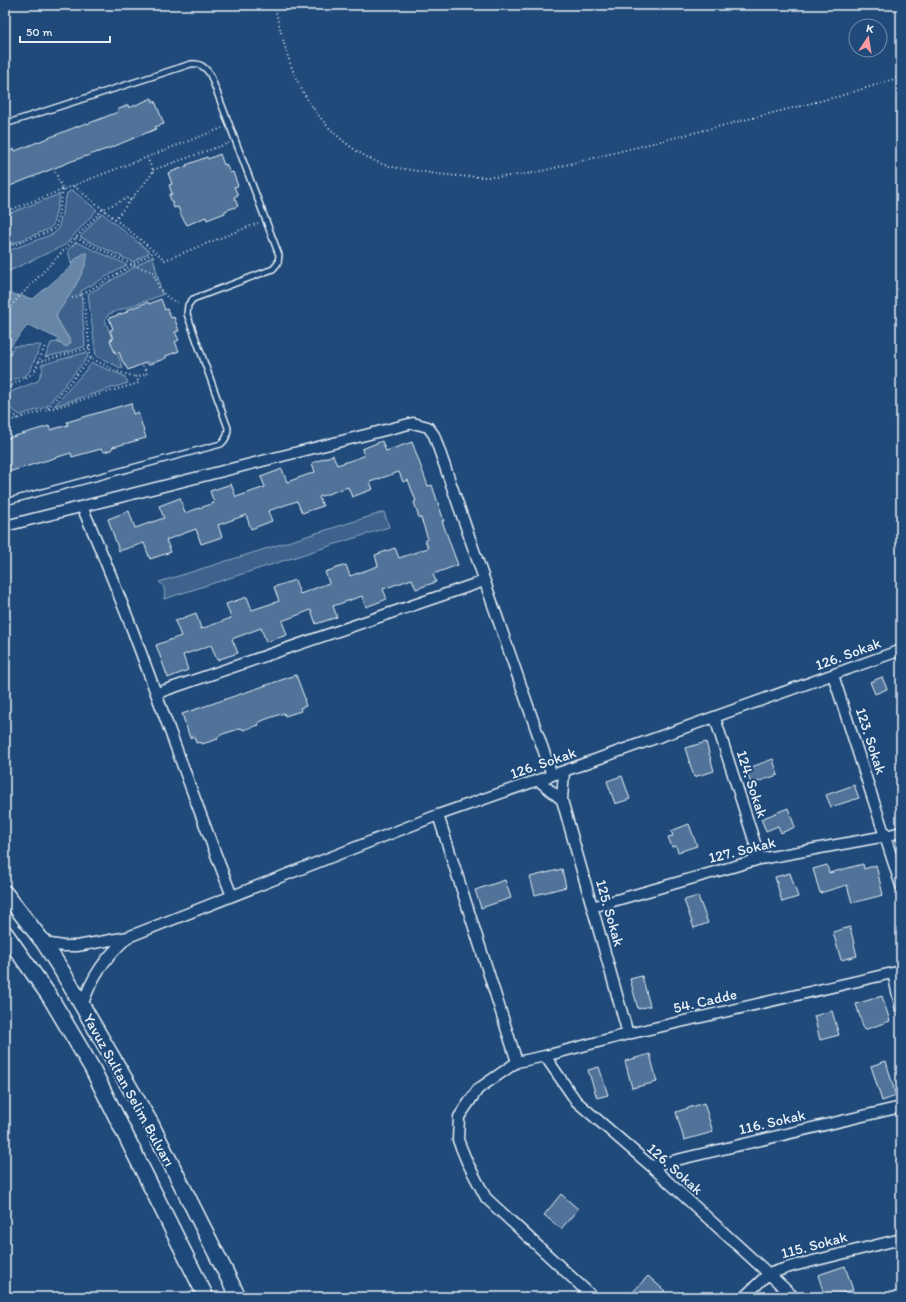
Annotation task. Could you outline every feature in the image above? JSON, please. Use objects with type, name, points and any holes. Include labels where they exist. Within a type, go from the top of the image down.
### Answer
[{"type":"main road","name":"Yavuz Sultan Selim Bulvarı","points":[[5,893],[44,943],[62,971],[151,1124],[238,1297]]},
{"type":"main road","name":"Yavuz Sultan Selim Bulvarı","points":[[5,933],[50,997],[92,1068],[206,1297]]},
{"type":"street","points":[[5,526],[413,423],[428,427],[434,434],[552,775]]},
{"type":"street","points":[[82,507],[97,540],[157,693],[197,807],[232,896]]},
{"type":"street","points":[[157,693],[484,580]]},
{"type":"street","name":"126. Sokak","points":[[128,937],[438,815],[715,718],[901,650]]},
{"type":"street","name":"123. Sokak","points":[[833,675],[901,886]]},
{"type":"street","name":"124. Sokak","points":[[715,718],[760,859]]},
{"type":"street","name":"125. Sokak","points":[[564,771],[562,800],[628,1034]]},
{"type":"street","points":[[538,780],[562,800]]},
{"type":"street","points":[[438,815],[517,1062],[478,1090],[459,1117],[458,1140],[467,1162],[486,1198],[593,1297]]},
{"type":"street","name":"127. Sokak","points":[[592,907],[760,859],[901,832]]},
{"type":"street","points":[[44,943],[63,946],[77,946],[128,937]]},
{"type":"street","points":[[82,1006],[88,989],[106,959],[128,937]]},
{"type":"street","points":[[897,972],[901,1010]]},
{"type":"street","name":"54. Cadde","points":[[517,1062],[628,1034],[897,972]]},
{"type":"street","name":"126. Sokak","points":[[545,1056],[576,1101],[651,1166],[794,1297]]},
{"type":"street","name":"116. Sokak","points":[[651,1166],[901,1107]]},
{"type":"street","name":"115. Sokak","points":[[744,1297],[768,1274],[793,1266],[901,1239]]},
{"type":"lane","points":[[5,124],[191,64],[202,66],[207,69],[210,74],[278,255],[278,262],[273,269],[193,299],[187,308],[187,314],[228,428],[225,441],[221,444],[5,502]]},
{"type":"path","points":[[274,5],[291,65],[297,80],[312,107],[334,133],[353,149],[383,164],[395,168],[452,176],[485,178],[538,172],[833,97],[901,77]]},
{"type":"path","points":[[5,212],[229,126]]},
{"type":"path","points":[[153,170],[235,141]]},
{"type":"path","points":[[115,219],[152,174],[153,170],[148,158]]},
{"type":"path","points":[[5,242],[6,248],[52,231],[56,226],[63,190],[54,169]]},
{"type":"path","points":[[73,186],[165,260],[265,220]]},
{"type":"path","points":[[5,312],[103,209],[128,198],[131,200]]},
{"type":"path","points":[[76,238],[133,265],[152,272],[158,287],[167,298],[187,308]]},
{"type":"path","points":[[72,298],[83,294],[154,252]]},
{"type":"path","points":[[48,409],[91,358],[83,294]]},
{"type":"path","points":[[5,389],[34,373],[45,346]]},
{"type":"path","points":[[38,362],[90,348]]},
{"type":"path","points":[[91,358],[116,371],[136,377],[147,374],[142,364]]},
{"type":"path","points":[[5,422],[139,383],[136,377]]},
{"type":"path","points":[[5,409],[19,418]]},
{"type":"shaded area","points":[[72,190],[97,210],[65,245],[5,273],[5,252],[53,234],[58,230],[67,193]]},
{"type":"shaded area","points":[[60,194],[53,225],[49,229],[9,245],[5,236],[5,215]]},
{"type":"shaded area","points":[[102,213],[150,252],[133,262],[80,237]]},
{"type":"shaded area","points":[[76,242],[127,265],[81,291],[85,346],[45,357],[51,343],[57,342],[64,346],[71,342],[56,315],[76,285],[87,258],[84,253],[71,263],[68,250]]},
{"type":"shaded area","points":[[84,253],[87,253],[87,259],[81,275],[71,294],[56,315],[71,342],[69,345],[67,347],[57,342],[59,339],[31,326],[27,326],[5,353],[5,343],[12,332],[9,332],[5,338],[5,292],[33,299],[72,266],[71,263]]},
{"type":"shaded area","points":[[153,256],[162,295],[109,314],[105,320],[123,369],[96,356],[88,294]]},
{"type":"shaded area","points":[[41,345],[30,371],[25,376],[5,382],[5,359],[14,346]]},
{"type":"shaded area","points":[[87,352],[88,357],[46,407],[20,415],[5,405],[5,394],[38,381],[43,369],[41,365]]},
{"type":"shaded area","points":[[92,363],[124,376],[128,383],[54,406]]},
{"type":"shaded area","points":[[384,512],[389,527],[164,599],[164,589],[159,582]]},
{"type":"building","points":[[152,98],[153,102],[155,101],[164,124],[155,127],[156,129],[5,188],[5,153],[14,149],[15,151],[118,112],[117,110],[128,105],[129,108]]},
{"type":"building","points":[[220,154],[224,165],[226,164],[230,173],[233,172],[238,186],[234,187],[238,195],[234,197],[238,206],[207,220],[206,217],[187,225],[178,207],[174,208],[169,195],[172,194],[169,185],[172,184],[168,173],[207,157],[208,159]]},
{"type":"building","points":[[161,299],[165,310],[167,309],[171,318],[174,317],[179,331],[175,332],[179,340],[175,342],[179,351],[148,365],[147,362],[128,370],[119,352],[115,353],[110,340],[113,339],[110,330],[113,329],[109,318],[127,312],[127,310],[148,302],[149,304]]},
{"type":"building","points":[[131,403],[133,414],[138,412],[146,438],[113,447],[111,450],[104,452],[101,449],[72,457],[71,453],[5,473],[5,439],[49,426],[50,430],[68,425],[67,422]]},
{"type":"building","points":[[382,441],[386,451],[412,442],[428,486],[432,485],[444,521],[442,521],[458,565],[433,574],[436,582],[416,589],[412,579],[383,589],[387,599],[366,607],[362,596],[333,606],[337,617],[316,624],[311,610],[282,621],[287,635],[266,642],[261,628],[232,639],[238,653],[217,660],[211,645],[183,655],[188,670],[168,678],[156,645],[181,636],[175,621],[196,613],[201,629],[231,618],[226,604],[247,597],[252,610],[279,601],[274,587],[295,580],[300,594],[329,583],[325,572],[346,565],[350,576],[378,566],[375,555],[395,548],[399,558],[428,548],[425,540],[428,539],[421,518],[419,518],[414,502],[416,501],[408,480],[403,482],[399,472],[370,482],[373,489],[352,497],[348,487],[319,497],[323,506],[302,513],[297,501],[268,511],[272,521],[251,529],[246,515],[218,525],[222,537],[201,544],[196,529],[166,540],[171,552],[150,559],[144,543],[119,551],[108,519],[129,511],[135,528],[164,518],[159,506],[180,498],[185,513],[214,503],[210,491],[231,484],[236,497],[265,487],[261,477],[282,469],[287,482],[315,472],[312,463],[333,455],[337,465],[364,456],[362,449]]},
{"type":"building","points":[[296,675],[306,706],[300,708],[301,711],[285,716],[284,713],[264,720],[258,723],[259,725],[243,730],[242,728],[223,734],[217,737],[218,739],[202,744],[201,742],[196,743],[194,736],[190,738],[182,714]]},
{"type":"building","points":[[882,677],[887,689],[875,694],[870,682]]},
{"type":"building","points":[[706,742],[714,771],[694,777],[685,748]]},
{"type":"building","points":[[773,759],[778,775],[751,784],[746,769]]},
{"type":"building","points":[[622,776],[630,799],[615,804],[607,781]]},
{"type":"building","points":[[854,785],[859,798],[831,807],[826,795]]},
{"type":"building","points":[[788,808],[795,827],[781,833],[778,826],[766,831],[761,819]]},
{"type":"building","points":[[689,824],[697,846],[678,852],[676,846],[672,847],[668,837],[673,836],[671,831]]},
{"type":"building","points":[[863,864],[864,869],[876,865],[883,895],[852,903],[847,885],[820,893],[813,869],[827,865],[829,873]]},
{"type":"building","points":[[562,869],[566,887],[535,895],[530,877]]},
{"type":"building","points":[[790,873],[798,897],[782,902],[775,877]]},
{"type":"building","points":[[505,880],[511,898],[481,908],[475,890]]},
{"type":"building","points":[[698,896],[708,923],[694,928],[684,900]]},
{"type":"building","points":[[850,927],[857,956],[841,960],[833,932]]},
{"type":"building","points":[[642,976],[650,1006],[638,1009],[630,979]]},
{"type":"building","points":[[882,996],[890,1021],[864,1030],[856,1004]]},
{"type":"building","points":[[832,1011],[839,1035],[820,1040],[814,1016]]},
{"type":"building","points":[[650,1054],[657,1082],[632,1088],[625,1061]]},
{"type":"building","points":[[886,1061],[896,1096],[882,1101],[871,1066]]},
{"type":"building","points":[[599,1067],[608,1095],[597,1098],[588,1070]]},
{"type":"building","points":[[704,1103],[713,1132],[684,1140],[676,1112]]},
{"type":"building","points":[[561,1194],[578,1209],[561,1229],[544,1215]]},
{"type":"building","points":[[845,1266],[853,1290],[825,1297],[818,1275]]},
{"type":"building","points":[[648,1276],[665,1291],[660,1297],[628,1297]]}]
